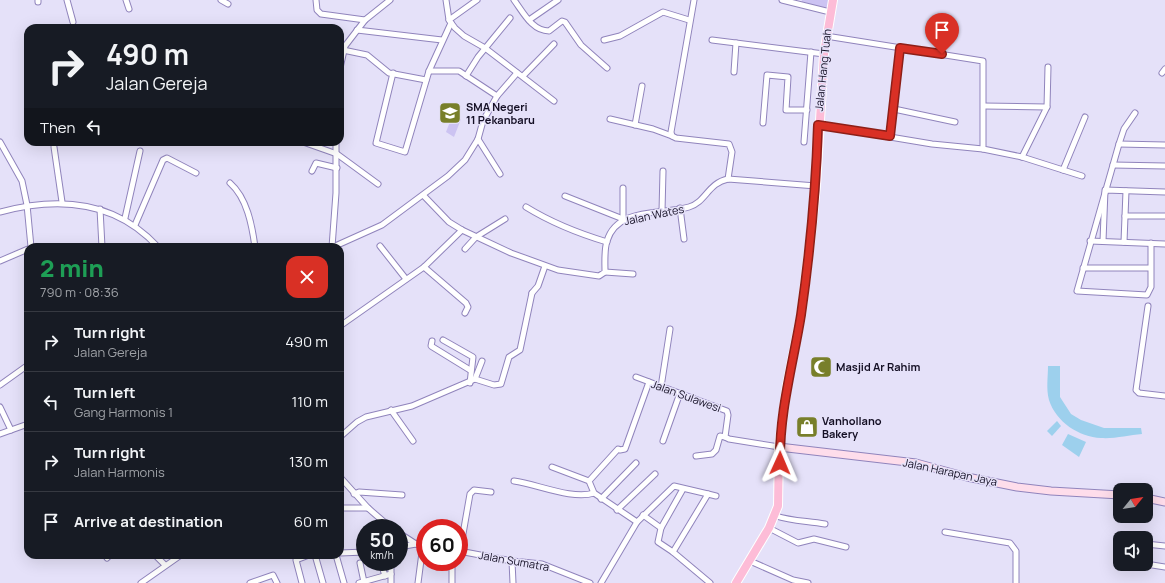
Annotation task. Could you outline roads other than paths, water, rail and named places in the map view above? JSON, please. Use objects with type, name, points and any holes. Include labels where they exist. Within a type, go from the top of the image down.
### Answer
[{"type":"main road","name":"Jalan Hang Tuah","points":[[736,583],[776,516],[778,506],[780,478],[779,447],[787,386],[801,316],[816,186],[818,125],[824,54],[833,0]]},
{"type":"street","points":[[67,0],[73,22]]},
{"type":"street","points":[[126,0],[129,9]]},
{"type":"street","points":[[221,0],[228,4]]},
{"type":"street","points":[[316,0],[317,12],[321,14],[365,20]]},
{"type":"street","points":[[344,49],[365,20],[390,0]]},
{"type":"street","points":[[446,0],[450,21],[464,36],[485,48],[554,101]]},
{"type":"street","points":[[392,73],[376,144],[406,152],[429,71],[450,21],[477,0]]},
{"type":"street","points":[[516,0],[529,20],[538,29],[546,31],[564,22],[581,45],[607,68]]},
{"type":"street","points":[[529,20],[558,0]]},
{"type":"street","points":[[672,136],[670,132],[694,0]]},
{"type":"street","points":[[782,0],[800,6],[830,12]]},
{"type":"street","points":[[800,6],[802,0]]},
{"type":"street","points":[[604,40],[620,36],[663,12],[690,20]]},
{"type":"street","points":[[466,76],[485,48],[510,18]]},
{"type":"street","points":[[357,30],[442,40]]},
{"type":"street","points":[[826,36],[983,61],[983,149]]},
{"type":"street","points":[[712,40],[824,54]]},
{"type":"street","points":[[734,72],[736,43]]},
{"type":"street","points":[[523,76],[554,44]]},
{"type":"street","points":[[890,136],[900,48]]},
{"type":"street","points":[[344,50],[367,55],[389,73],[426,80]]},
{"type":"street","points":[[804,142],[811,52]]},
{"type":"street","points":[[1022,157],[1047,107],[1048,67]]},
{"type":"street","points":[[429,71],[459,71],[497,96]]},
{"type":"street","points":[[341,243],[382,225],[424,196],[465,160],[478,139],[483,121],[497,96],[517,73]]},
{"type":"street","points":[[763,123],[767,75],[788,77],[786,110],[807,110]]},
{"type":"street","points":[[635,125],[642,86]]},
{"type":"street","points":[[984,106],[1047,107]]},
{"type":"street","points":[[894,109],[955,122]]},
{"type":"street","points":[[1135,113],[1124,129],[1118,144],[1076,290],[1078,293],[1147,295],[1151,287],[1151,243]]},
{"type":"street","points":[[1063,170],[1085,118]]},
{"type":"street","points":[[610,119],[672,136],[730,144],[732,152],[728,179],[816,186]]},
{"type":"street","points":[[818,125],[932,144],[983,149],[1022,157],[1082,176]]},
{"type":"street","points":[[478,139],[500,174]]},
{"type":"street","points":[[0,142],[21,177],[27,205],[32,243]]},
{"type":"street","points":[[1118,144],[1165,145]]},
{"type":"street","points":[[315,146],[337,154],[378,184]]},
{"type":"street","points":[[332,243],[336,146]]},
{"type":"street","points":[[54,147],[62,202]]},
{"type":"street","points":[[125,218],[140,151]]},
{"type":"street","points":[[135,225],[163,160],[167,158],[196,173]]},
{"type":"street","points":[[312,172],[316,163],[336,168]]},
{"type":"street","points":[[1113,165],[1165,166]]},
{"type":"street","points":[[662,210],[663,171]]},
{"type":"street","name":"Jalan Wates","points":[[605,272],[606,242],[614,226],[624,219],[662,210],[694,205],[716,183],[728,179]]},
{"type":"street","points":[[230,183],[237,191],[246,209],[253,229],[255,243]]},
{"type":"street","points":[[565,196],[624,219],[623,188]]},
{"type":"street","points":[[1105,190],[1165,192]]},
{"type":"street","points":[[1103,241],[1105,190]]},
{"type":"street","points":[[1124,242],[1126,191]]},
{"type":"street","points":[[424,196],[449,222],[462,230],[545,266],[580,274],[599,276],[605,272],[633,274]]},
{"type":"street","points":[[0,212],[27,205],[62,202],[100,209],[125,218],[135,225],[154,243]]},
{"type":"street","points":[[526,207],[550,222],[576,233],[606,242]]},
{"type":"street","points":[[680,208],[684,239]]},
{"type":"street","points":[[100,209],[102,243]]},
{"type":"street","points":[[1125,216],[1165,216]]},
{"type":"street","points":[[465,249],[476,237],[505,219]]},
{"type":"street","points":[[344,323],[424,267],[462,230]]},
{"type":"street","points":[[1090,241],[1165,244]]},
{"type":"street","points":[[380,246],[406,279]]},
{"type":"street","points":[[0,261],[24,251]]},
{"type":"street","points":[[476,379],[496,385],[502,382],[509,358],[520,350],[530,292],[538,286],[545,266]]},
{"type":"street","points":[[424,267],[466,303],[468,307],[465,313]]},
{"type":"street","points":[[1083,268],[1150,268]]},
{"type":"street","points":[[1148,306],[1136,390],[1139,393],[1165,396]]},
{"type":"street","points":[[661,387],[670,329]]},
{"type":"street","points":[[442,340],[473,357],[470,370],[470,383]]},
{"type":"street","points":[[432,342],[431,346],[470,370]]},
{"type":"street","points":[[344,433],[357,422],[366,417],[412,406],[470,383],[476,379],[482,361]]},
{"type":"street","points":[[0,385],[24,368]]},
{"type":"street","name":"Jalan Sulawesi","points":[[636,377],[727,411],[728,415],[725,437]]},
{"type":"street","points":[[589,481],[618,449],[625,449],[649,382]]},
{"type":"street","points":[[663,440],[680,393]]},
{"type":"street","points":[[0,407],[11,430]]},
{"type":"street","points":[[391,410],[413,441]]},
{"type":"street","points":[[0,434],[24,425]]},
{"type":"street","points":[[696,456],[712,454],[716,450],[720,436],[729,439],[779,447]]},
{"type":"street","name":"Jalan Harapan Jaya","points":[[779,447],[916,463],[967,477],[1018,487],[1051,491],[1113,495]]},
{"type":"street","points":[[601,499],[636,463]]},
{"type":"street","points":[[552,466],[589,481],[594,493],[601,499],[637,522]]},
{"type":"street","points":[[617,510],[654,474]]},
{"type":"street","points":[[514,481],[575,495],[586,496],[594,493]]},
{"type":"street","points":[[344,482],[354,494],[381,519]]},
{"type":"street","points":[[601,583],[637,522],[674,486],[716,496]]},
{"type":"street","points":[[683,489],[661,528],[658,542],[673,552],[710,583]]},
{"type":"street","points":[[466,519],[470,494],[474,490],[491,492]]},
{"type":"street","points":[[354,494],[359,492],[402,495]]},
{"type":"street","points":[[673,552],[708,494]]},
{"type":"street","points":[[1153,499],[1165,502]]},
{"type":"street","points":[[344,508],[368,508]]},
{"type":"street","points":[[643,515],[661,528]]},
{"type":"street","points":[[776,516],[788,520],[794,518],[825,524]]},
{"type":"street","points":[[769,528],[798,543],[814,539],[846,547]]},
{"type":"street","points":[[945,532],[1010,543],[1016,551],[1016,583]]},
{"type":"street","points":[[408,539],[416,544]]},
{"type":"street","points":[[408,545],[416,544]]},
{"type":"street","points":[[1153,545],[1165,546]]},
{"type":"street","points":[[344,552],[356,552]]},
{"type":"street","name":"Jalan Sumatra","points":[[468,553],[512,561],[542,564],[590,583]]},
{"type":"street","points":[[159,559],[165,565]]},
{"type":"street","points":[[141,583],[175,559]]},
{"type":"street","points":[[299,559],[296,560],[302,583]]},
{"type":"street","points":[[316,559],[322,583]]},
{"type":"street","points":[[337,559],[344,583]]},
{"type":"street","points":[[512,561],[513,583]]},
{"type":"street","points":[[750,561],[793,580],[808,583]]},
{"type":"street","points":[[1153,565],[1165,567]]},
{"type":"street","points":[[361,571],[362,582],[391,574],[391,583]]},
{"type":"street","points":[[384,571],[385,576]]},
{"type":"street","points":[[418,583],[420,571]]},
{"type":"street","points":[[452,571],[452,583]]},
{"type":"street","points":[[254,582],[273,575],[277,583]]},
{"type":"water","points":[[1048,366],[1060,366],[1060,397],[1071,414],[1081,420],[1104,428],[1141,428],[1142,434],[1101,438],[1085,435],[1069,427],[1057,415],[1049,400],[1047,387]]},
{"type":"water","points":[[1057,421],[1061,426],[1052,436],[1047,431]]},
{"type":"water","points":[[1068,434],[1086,442],[1079,457],[1062,445]]},
{"type":"place","name":"SMA Negeri 11 Pekanbaru","points":[[450,113]]},
{"type":"place","name":"Masjid Ar Rahim","points":[[821,367]]},
{"type":"place","name":"Vanhollano Bakery","points":[[807,427]]}]
